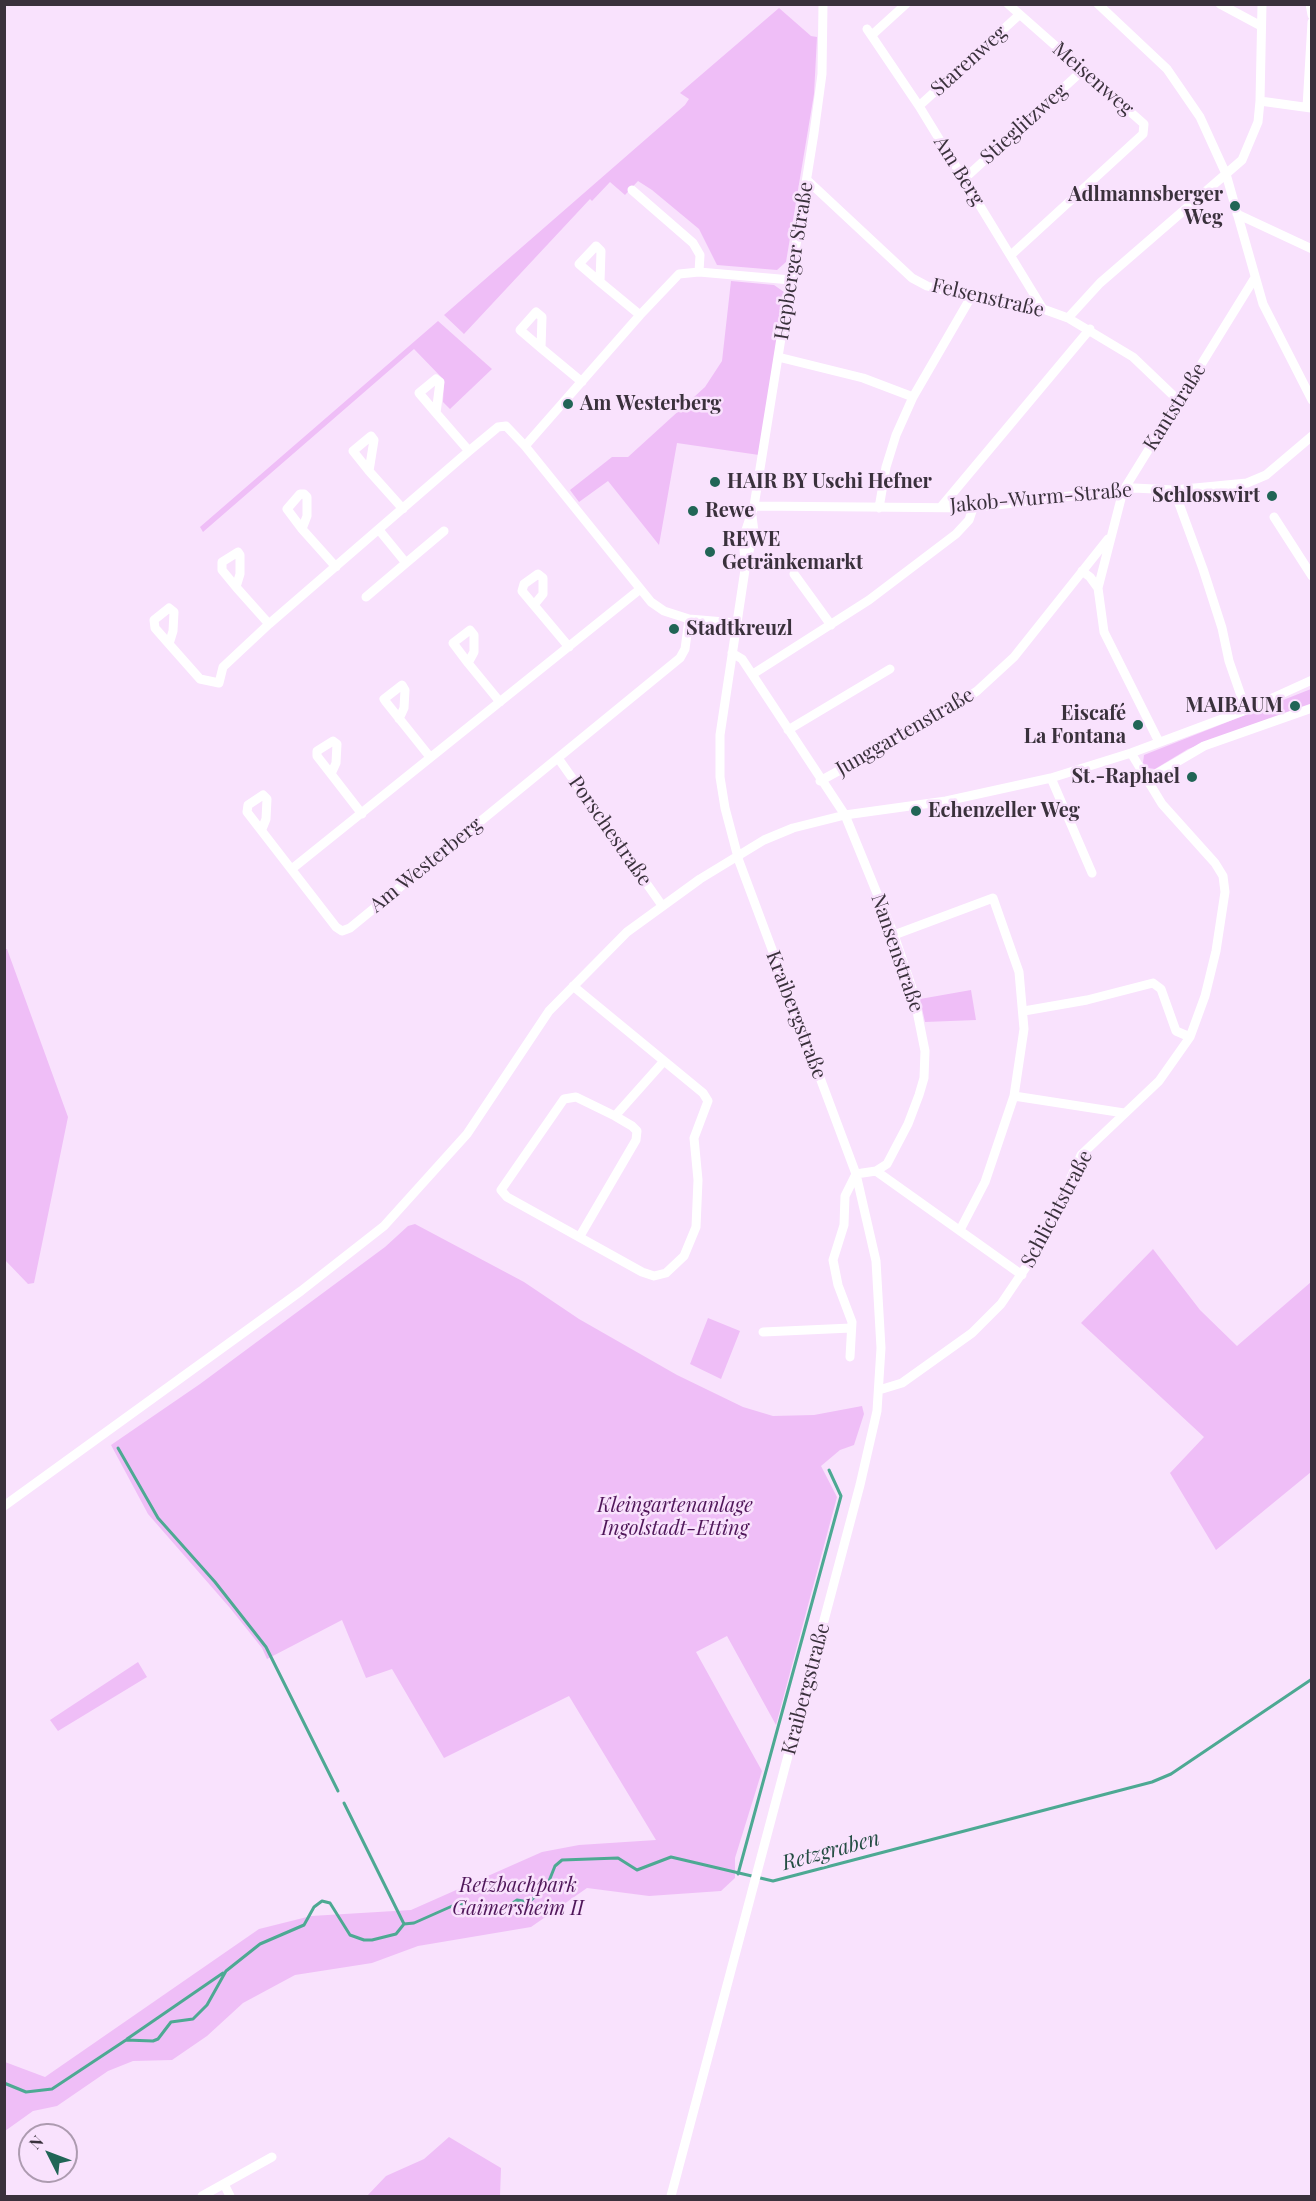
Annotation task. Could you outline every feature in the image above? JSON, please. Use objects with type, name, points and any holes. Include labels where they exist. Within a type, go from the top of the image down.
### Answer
[{"type":"street","name":"Hepberger Straße","points":[[738,856],[725,808],[720,777],[720,735],[736,622],[754,532],[753,511],[822,74],[823,4]]},
{"type":"street","name":"Am Berg","points":[[906,4],[870,32],[919,106],[1043,309]]},
{"type":"street","name":"Meisenweg","points":[[1008,4],[1144,124],[1143,134],[1011,255]]},
{"type":"street","points":[[1098,4],[1150,51],[1181,86],[1200,117],[1226,174],[1254,279],[1263,304],[1311,400]]},
{"type":"street","points":[[1220,4],[1261,26]]},
{"type":"street","points":[[1068,318],[1100,283],[1242,160],[1251,142],[1260,101],[1262,4]]},
{"type":"street","points":[[1310,4],[1311,15]]},
{"type":"street","name":"Starenweg","points":[[919,106],[1019,15]]},
{"type":"street","points":[[1260,101],[1309,107],[1311,22]]},
{"type":"street","name":"Stieglitzweg","points":[[964,179],[1083,70]]},
{"type":"street","name":"Felsenstraße","points":[[807,180],[912,278],[927,285],[971,297],[1043,309],[1068,318],[1090,329],[1133,357],[1179,401]]},
{"type":"street","points":[[632,190],[693,243],[700,255],[699,272]]},
{"type":"street","points":[[1237,214],[1311,249]]},
{"type":"street","points":[[525,446],[671,280],[679,274],[699,272],[791,280]]},
{"type":"street","name":"Kantstraße","points":[[1159,742],[1104,632],[1098,588],[1109,537],[1123,491],[1254,279]]},
{"type":"street","points":[[600,282],[640,315]]},
{"type":"street","points":[[879,508],[886,467],[896,435],[913,397],[971,297]]},
{"type":"street","points":[[941,507],[1090,329]]},
{"type":"street","points":[[541,348],[582,382]]},
{"type":"street","points":[[778,357],[863,378],[913,397]]},
{"type":"street","points":[[436,413],[469,451]]},
{"type":"street","points":[[169,644],[200,679],[219,683],[223,667],[269,624],[469,451],[498,427],[506,426],[525,446],[639,590],[664,611],[689,619],[736,622]]},
{"type":"street","name":"Jakob-Wurm-Straße","points":[[753,511],[973,508],[1123,491],[1174,490],[1247,483],[1266,475],[1311,436]]},
{"type":"street","points":[[369,471],[403,509]]},
{"type":"street","points":[[1174,490],[1209,588],[1229,661],[1246,710]]},
{"type":"street","points":[[753,674],[831,625],[956,534],[969,520],[973,508]]},
{"type":"street","points":[[1274,517],[1311,576]]},
{"type":"street","points":[[302,529],[336,567]]},
{"type":"street","points":[[379,530],[406,563]]},
{"type":"street","points":[[366,597],[444,531]]},
{"type":"street","name":"Junggartenstraße","points":[[820,781],[941,714],[976,691],[1014,657],[1109,537]]},
{"type":"street","points":[[1082,572],[1090,577],[1098,588]]},
{"type":"street","points":[[794,574],[831,625]]},
{"type":"street","points":[[236,587],[269,624]]},
{"type":"street","points":[[261,829],[293,868],[639,590]]},
{"type":"street","points":[[534,605],[569,647]]},
{"type":"street","name":"Am Westerberg","points":[[293,868],[342,932],[680,658],[685,649],[689,619]]},
{"type":"street","points":[[732,653],[739,655],[753,674],[820,781],[845,815]]},
{"type":"street","points":[[468,663],[500,702]]},
{"type":"street","points":[[788,730],[890,669]]},
{"type":"street","points":[[4,1506],[366,1242],[401,1209],[456,1147],[527,1041],[573,986],[627,932],[662,904],[738,856],[793,828],[845,815],[946,801],[1051,778],[1131,753],[1246,710],[1311,680]]},
{"type":"street","points":[[1146,780],[1204,746],[1311,708]]},
{"type":"street","points":[[399,719],[430,757]]},
{"type":"street","name":"Schlichtstraße","points":[[879,1390],[902,1383],[972,1333],[1001,1304],[1041,1245],[1081,1155],[1159,1081],[1190,1037],[1205,996],[1216,951],[1225,892],[1223,876],[1215,863],[1162,804],[1131,753]]},
{"type":"street","name":"Porschestraße","points":[[558,758],[662,904]]},
{"type":"street","points":[[331,774],[362,814]]},
{"type":"street","points":[[1051,778],[1092,873]]},
{"type":"street","name":"Nansenstraße","points":[[845,815],[894,935],[919,1017],[925,1052],[924,1078],[908,1124],[887,1164],[876,1171]]},
{"type":"street","name":"Kraibergstraße","points":[[671,2196],[860,1485],[879,1390],[881,1322],[876,1261],[856,1174],[738,856]]},
{"type":"street","points":[[894,935],[993,898],[1019,972],[1024,1011],[1021,1062],[1014,1096],[989,1173],[960,1230]]},
{"type":"street","points":[[1024,1011],[1087,1000],[1153,983],[1161,989],[1176,1031],[1190,1037]]},
{"type":"street","points":[[573,986],[703,1093],[708,1101],[694,1138],[698,1180],[696,1227],[691,1242],[676,1266],[666,1272],[648,1275],[507,1197],[501,1190],[564,1099],[576,1097],[615,1116],[636,1131],[636,1140],[580,1236]]},
{"type":"street","points":[[615,1116],[664,1061]]},
{"type":"street","points":[[1014,1096],[1124,1113]]},
{"type":"street","points":[[850,1357],[852,1328],[848,1306],[838,1285],[833,1260],[844,1225],[845,1196],[856,1174],[876,1171],[1022,1275]]},
{"type":"street","points":[[763,1332],[852,1328]]},
{"type":"street","points":[[202,2196],[272,2157]]},
{"type":"street","points":[[224,2184],[230,2196]]},
{"type":"green space","points":[[779,8],[811,36],[817,37],[814,94],[786,262],[777,270],[717,265],[699,229],[652,190],[638,181],[625,195],[610,182],[592,201],[590,199],[464,334],[444,315],[685,105],[689,99],[680,93]]},
{"type":"green space","points":[[731,281],[774,285],[784,292],[759,455],[677,443],[659,545],[608,481],[579,502],[570,490],[612,457],[628,457],[705,387],[722,361]]},
{"type":"green space","points":[[438,321],[492,369],[450,409],[443,402],[444,380],[414,349],[203,532],[200,527]]},
{"type":"green space","points":[[1311,689],[1311,705],[1188,749],[1155,769],[1148,768],[1143,763],[1144,755]]},
{"type":"green space","points":[[4,949],[7,949],[68,1117],[34,1283],[28,1284],[5,1260]]},
{"type":"green space","points":[[971,990],[976,1020],[925,1022],[920,999]]},
{"type":"green space","points":[[415,1224],[524,1282],[579,1319],[677,1375],[743,1407],[773,1416],[814,1415],[862,1406],[864,1414],[854,1445],[840,1450],[821,1466],[837,1497],[776,1725],[727,1636],[696,1652],[762,1771],[735,1858],[735,1878],[721,1891],[649,1896],[587,1888],[531,1927],[418,1946],[372,1963],[295,1975],[243,2003],[207,2036],[172,2060],[133,2061],[108,2071],[57,2106],[33,2111],[5,2131],[5,2062],[45,2077],[259,1929],[311,1916],[411,1910],[542,1852],[579,1845],[656,1840],[569,1696],[444,1758],[392,1669],[366,1678],[342,1620],[267,1659],[262,1648],[230,1608],[148,1514],[111,1445],[200,1384],[385,1247],[408,1226]]},
{"type":"green space","points":[[1153,1249],[1200,1310],[1237,1346],[1311,1282],[1311,1472],[1216,1550],[1170,1473],[1204,1437],[1081,1323]]},
{"type":"green space","points":[[708,1318],[740,1331],[721,1379],[690,1364]]},
{"type":"green space","points":[[138,1662],[147,1677],[58,1731],[50,1720]]},
{"type":"green space","points":[[449,2137],[501,2168],[500,2196],[367,2196],[386,2176],[424,2159]]},
{"type":"waterway","points":[[118,1448],[158,1518],[215,1582],[266,1647],[338,1791]]},
{"type":"waterway","points":[[738,1874],[841,1496],[829,1470]]},
{"type":"waterway","name":"Retzgraben","points":[[4,2083],[26,2092],[52,2089],[126,2040],[153,2041],[158,2039],[171,2022],[193,2019],[207,2005],[226,1971],[260,1944],[304,1925],[314,1907],[322,1901],[330,1903],[350,1935],[372,1940],[396,1934],[404,1924],[414,1923],[459,1903],[499,1913],[517,1900],[529,1902],[547,1886],[555,1866],[562,1860],[618,1858],[637,1870],[671,1857],[773,1881],[1152,1782],[1171,1774],[1312,1679]]},
{"type":"waterway","points":[[344,1803],[404,1924]]},
{"type":"waterway","name":"Retzgraben","points":[[127,2039],[223,1973]]},
{"type":"place","name":"Adlmannsberger Weg","points":[[1235,206]]},
{"type":"place","name":"Am Westerberg","points":[[568,404]]},
{"type":"place","name":"HAIR BY Uschi Hefner","points":[[715,482]]},
{"type":"place","name":"Schlosswirt","points":[[1272,496]]},
{"type":"place","name":"Rewe","points":[[693,511]]},
{"type":"place","name":"REWE Getränkemarkt","points":[[710,552]]},
{"type":"place","name":"Stadtkreuzl","points":[[674,629]]},
{"type":"place","name":"MAIBAUM","points":[[1295,706]]},
{"type":"place","name":"Eiscafé La Fontana","points":[[1138,725]]},
{"type":"place","name":"St.-Raphael","points":[[1192,777]]},
{"type":"place","name":"Echenzeller Weg","points":[[916,811]]},
{"type":"park label","name":"Kleingartenanlage Ingolstadt-Etting","points":[[675,1518]]},
{"type":"park label","name":"Retzbachpark Gaimersheim II","points":[[518,1898]]}]
